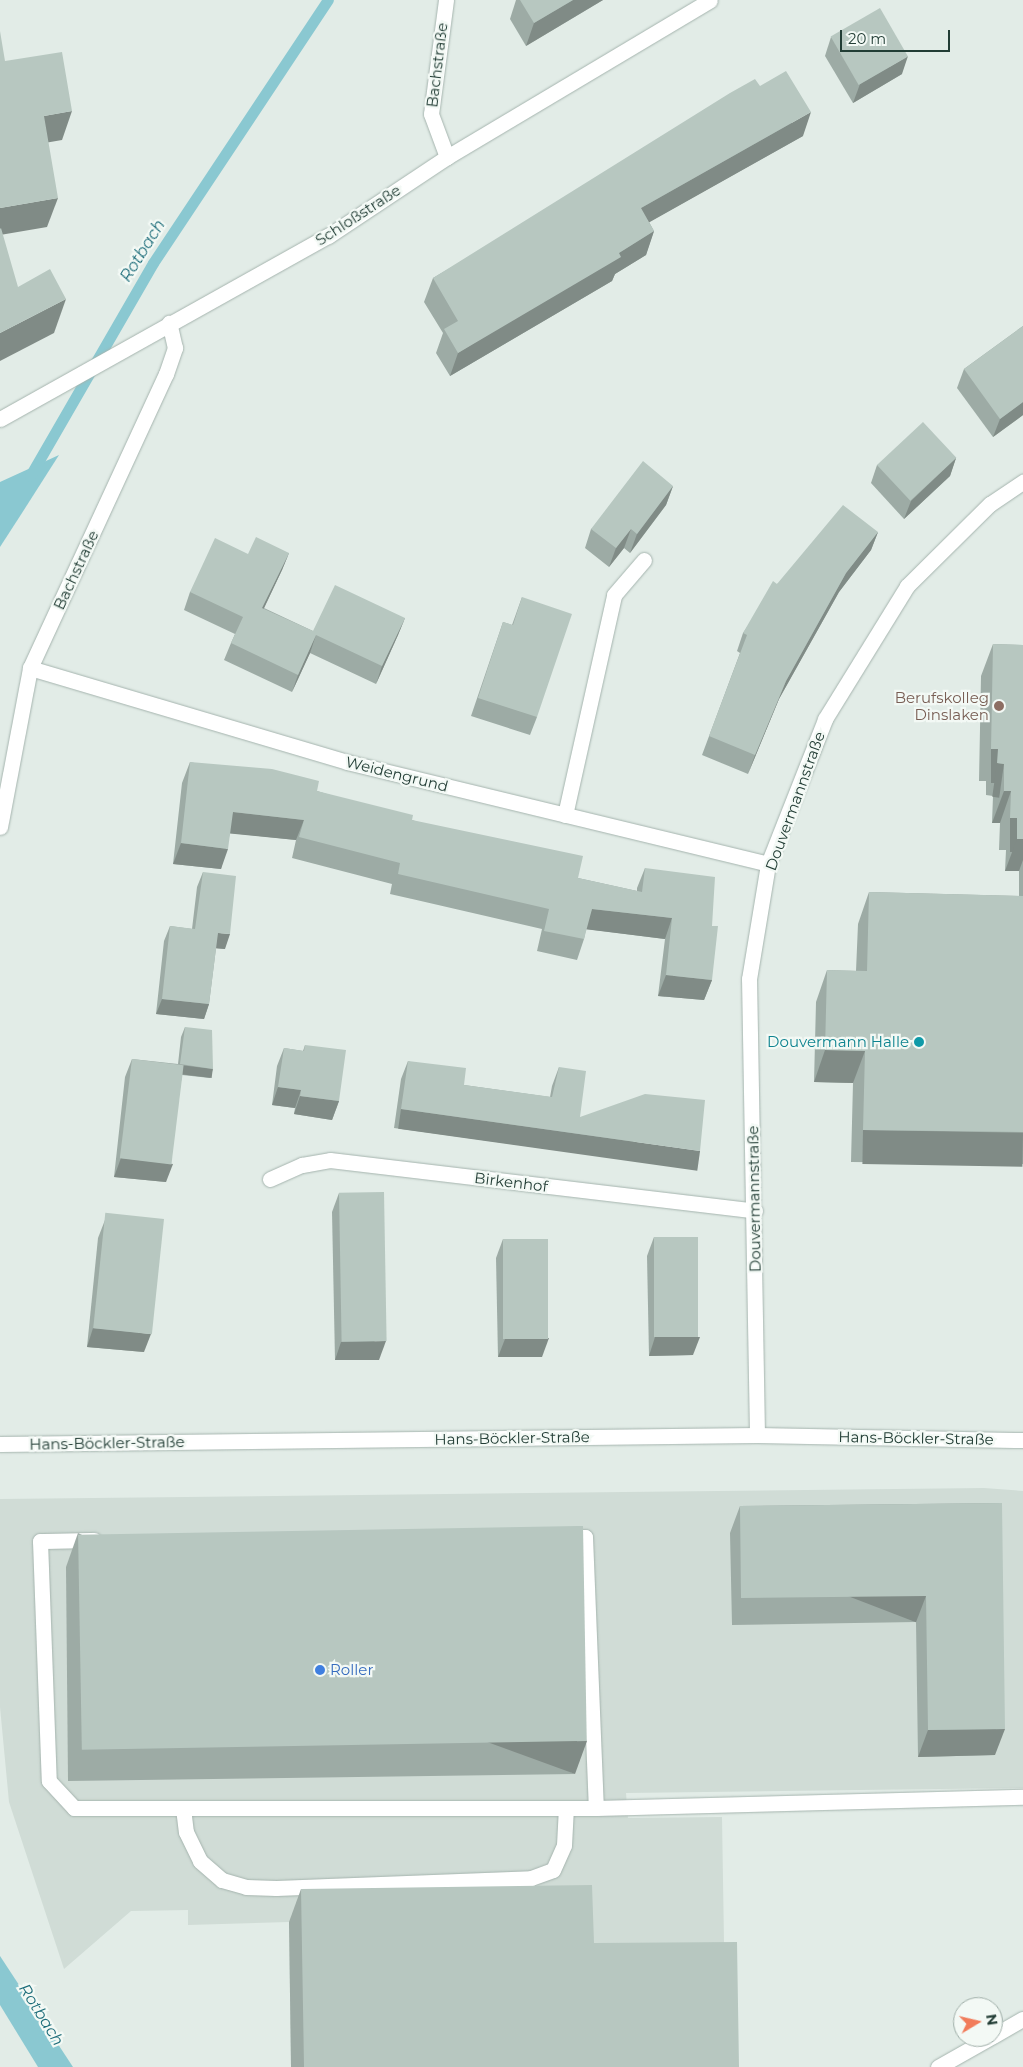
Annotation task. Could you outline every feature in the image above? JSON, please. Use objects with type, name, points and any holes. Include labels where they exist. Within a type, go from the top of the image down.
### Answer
[{"type":"street","name":"Bachstraße","points":[[446,0],[431,114],[447,157]]},
{"type":"street","name":"Schloßstraße","points":[[0,419],[328,236],[447,157],[710,0]]},
{"type":"street","name":"Bachstraße","points":[[0,827],[30,668],[166,374],[175,348],[169,323]]},
{"type":"street","name":"Douvermannstraße","points":[[757,1434],[755,1211],[749,980],[768,864],[825,719],[907,586],[990,504],[1023,482]]},
{"type":"street","points":[[565,815],[614,595],[644,560]]},
{"type":"street","name":"Weidengrund","points":[[30,668],[347,762],[768,864]]},
{"type":"street","name":"Birkenhof","points":[[270,1179],[302,1165],[330,1160],[755,1211]]},
{"type":"street","name":"Hans-Böckler-Straße","points":[[0,1444],[757,1434],[1023,1440]]},
{"type":"street","points":[[545,1537],[584,1537],[596,1808]]},
{"type":"street","points":[[109,1540],[40,1541],[49,1780],[74,1808],[596,1808],[1023,1797]]},
{"type":"street","points":[[183,1808],[186,1832],[200,1861],[222,1880],[246,1887],[276,1888],[531,1878],[553,1870],[564,1846],[566,1808]]},
{"type":"street","points":[[1003,2030],[1023,2019]]},
{"type":"street","points":[[938,2067],[973,2047]]},
{"type":"shaded area","points":[[984,1488],[1023,1491],[1023,1788],[626,1793],[628,1818],[722,1817],[726,2067],[291,2067],[289,1922],[188,1925],[188,1910],[131,1911],[64,1969],[9,1802],[0,1707],[0,1499]]},
{"type":"water","points":[[59,455],[22,513],[0,547],[0,482]]},
{"type":"water","points":[[0,1956],[73,2067],[38,2067],[0,2005]]},
{"type":"building","points":[[520,0],[573,0],[534,23]]},
{"type":"building","points":[[880,8],[908,56],[859,85],[831,36]]},
{"type":"building","points":[[0,31],[5,61],[62,52],[72,111],[44,116],[58,198],[0,208]]},
{"type":"building","points":[[786,71],[811,112],[641,208],[654,231],[619,253],[621,257],[458,353],[444,329],[458,321],[433,278],[730,93],[755,79],[760,86]]},
{"type":"building","points":[[0,229],[18,287],[50,269],[66,299],[0,333]]},
{"type":"building","points":[[1023,326],[1023,402],[1000,419],[964,369]]},
{"type":"building","points":[[923,422],[956,458],[910,501],[877,465]]},
{"type":"building","points":[[643,461],[673,486],[637,534],[631,529],[616,548],[591,529]]},
{"type":"building","points":[[843,505],[878,532],[846,573],[786,681],[755,755],[709,736],[747,635],[743,633],[773,581],[777,584]]},
{"type":"building","points":[[256,537],[289,553],[262,608],[313,631],[335,585],[405,618],[382,666],[316,635],[298,675],[231,643],[243,617],[190,592],[215,538],[248,554]]},
{"type":"building","points":[[522,597],[572,614],[537,717],[478,698],[503,622],[513,625]]},
{"type":"building","points":[[993,644],[1023,645],[1023,839],[1017,839],[1017,818],[1010,818],[1011,791],[1004,791],[1004,764],[997,763],[998,749],[991,749]]},
{"type":"building","points":[[190,762],[272,769],[319,781],[317,791],[413,815],[412,820],[583,856],[578,878],[642,892],[645,868],[715,877],[712,926],[718,926],[712,980],[666,975],[672,918],[592,909],[584,939],[544,931],[549,909],[398,874],[400,863],[299,837],[304,820],[233,812],[228,849],[181,843]]},
{"type":"building","points":[[203,872],[236,876],[230,934],[218,933],[209,1004],[162,999],[170,926],[195,929]]},
{"type":"building","name":"Douvermann Halle","points":[[869,892],[1023,896],[1023,1132],[863,1130],[865,1051],[825,1050],[827,970],[867,971]]},
{"type":"building","points":[[185,1027],[212,1030],[213,1069],[180,1064]]},
{"type":"building","points":[[305,1045],[346,1050],[339,1101],[300,1096],[301,1090],[278,1087],[284,1048],[304,1051]]},
{"type":"building","points":[[132,1059],[184,1065],[171,1165],[120,1158]]},
{"type":"building","points":[[408,1061],[466,1068],[464,1085],[552,1097],[559,1067],[586,1071],[580,1117],[645,1094],[705,1100],[700,1151],[401,1109]]},
{"type":"building","points":[[384,1192],[387,1341],[342,1342],[339,1193]]},
{"type":"building","points":[[105,1213],[164,1219],[152,1334],[93,1328]]},
{"type":"building","points":[[654,1237],[698,1237],[698,1337],[654,1337]]},
{"type":"building","points":[[503,1239],[548,1239],[548,1339],[503,1339]]},
{"type":"building","points":[[1002,1503],[1005,1729],[928,1730],[926,1596],[741,1598],[740,1506]]},
{"type":"building","name":"Roller","points":[[583,1526],[587,1741],[82,1750],[78,1535]]},
{"type":"building","points":[[592,1885],[594,1943],[737,1942],[739,2067],[304,2067],[301,1889]]},
{"type":"waterway","name":"Rotbach","points":[[30,476],[153,263],[328,0]]},
{"type":"place","name":"Berufskolleg Dinslaken","points":[[999,706]]},
{"type":"place","name":"Douvermann Halle","points":[[919,1042]]},
{"type":"place","name":"Roller","points":[[320,1670]]}]
